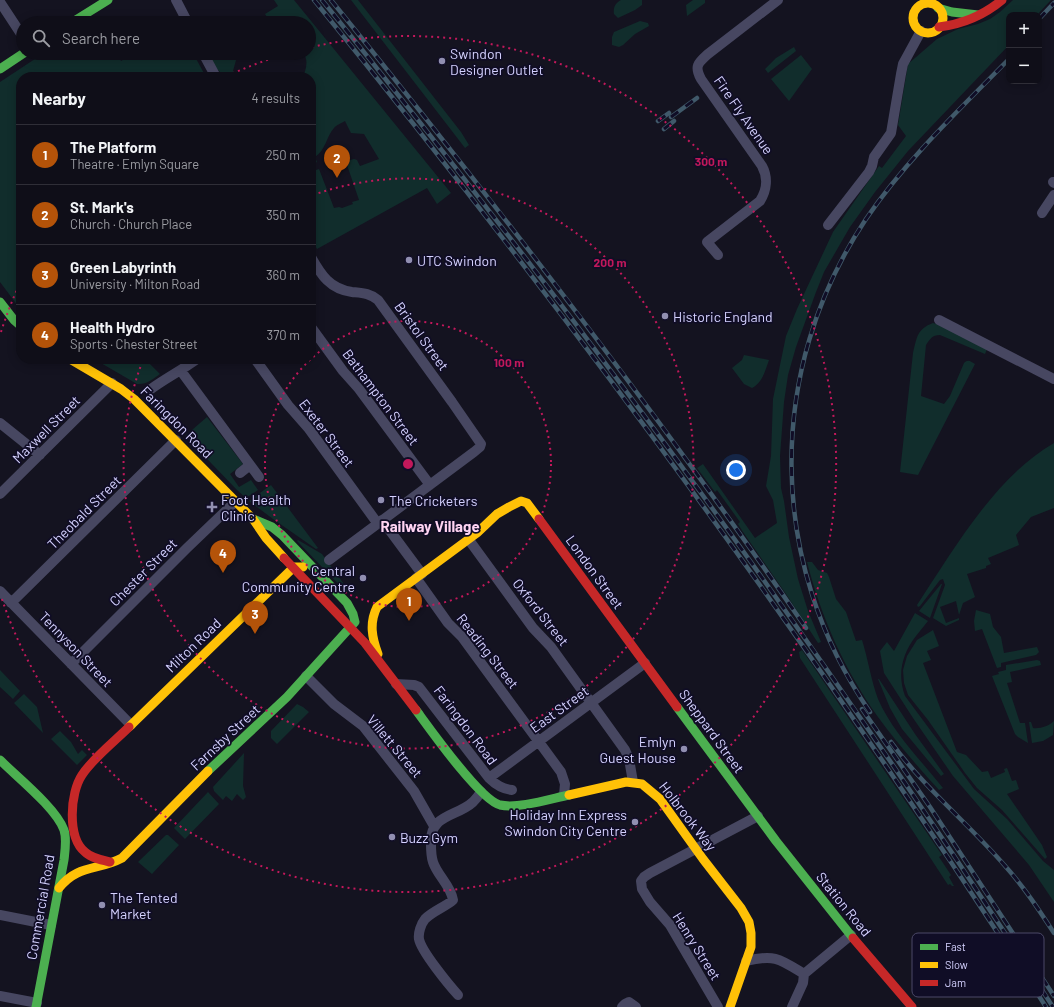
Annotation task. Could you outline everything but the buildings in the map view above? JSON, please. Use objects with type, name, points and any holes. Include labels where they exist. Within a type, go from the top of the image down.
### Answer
[{"type":"street","points":[[82,16],[108,0]]},
{"type":"street","points":[[176,0],[184,16]]},
{"type":"street","name":"Fire Fly Avenue","points":[[718,255],[707,242],[760,201],[765,192],[766,181],[762,166],[701,79],[698,66],[705,57],[778,0]]},
{"type":"street","points":[[939,27],[964,22],[990,9],[1002,0]]},
{"type":"street","points":[[0,2],[16,26]]},
{"type":"street","points":[[910,4],[915,25],[921,31],[930,33],[939,27],[942,17],[933,4]]},
{"type":"street","points":[[913,17],[916,10],[921,6],[928,4],[933,4],[957,13],[978,15]]},
{"type":"street","points":[[828,225],[869,172],[874,157],[890,135],[902,69],[921,31]]},
{"type":"street","points":[[0,69],[16,58]]},
{"type":"street","points":[[207,60],[213,72]]},
{"type":"street","points":[[1042,213],[1054,195]]},
{"type":"street","name":"Bristol Street","points":[[316,275],[345,291],[365,293],[378,300],[480,441],[481,445],[474,452],[430,485]]},
{"type":"street","points":[[0,302],[16,321]]},
{"type":"street","points":[[2,322],[10,315]]},
{"type":"street","points":[[939,320],[1054,379]]},
{"type":"street","name":"Bathampton Street","points":[[316,334],[343,371],[360,389],[430,485]]},
{"type":"street","name":"Faringdon Road","points":[[79,364],[126,392],[139,403],[253,519],[266,538],[351,627],[456,762],[490,801],[500,805],[512,806],[528,804],[564,795]]},
{"type":"street","points":[[151,389],[190,364]]},
{"type":"street","name":"Exeter Street","points":[[259,364],[288,405],[309,429],[380,522],[419,576]]},
{"type":"street","points":[[181,371],[259,477]]},
{"type":"street","name":"Maxwell Street","points":[[0,494],[112,383]]},
{"type":"street","points":[[0,423],[40,455]]},
{"type":"street","name":"Theobald Street","points":[[11,603],[176,440]]},
{"type":"street","points":[[240,473],[250,465]]},
{"type":"street","points":[[329,560],[430,485]]},
{"type":"street","name":"London Street","points":[[469,540],[486,523],[507,508],[521,501],[528,505],[645,662]]},
{"type":"street","name":"Chester Street","points":[[71,664],[235,502]]},
{"type":"street","name":"Faringdon Road","points":[[253,519],[275,529],[347,603],[355,618],[351,627]]},
{"type":"street","points":[[383,667],[372,633],[372,617],[377,607],[469,540]]},
{"type":"street","name":"Oxford Street","points":[[469,540],[534,628],[551,647],[627,753],[633,782]]},
{"type":"street","points":[[294,567],[313,567]]},
{"type":"street","name":"Milton Road","points":[[73,807],[78,783],[88,767],[294,567]]},
{"type":"street","name":"Reading Street","points":[[419,576],[448,623],[462,637],[539,741]]},
{"type":"street","name":"Tennyson Street","points":[[0,591],[131,725]]},
{"type":"street","points":[[347,603],[364,608],[377,607]]},
{"type":"street","name":"Farnsby Street","points":[[59,888],[65,879],[78,871],[113,863],[122,858],[219,760],[287,697],[351,627]]},
{"type":"street","name":"East Street","points":[[489,778],[645,662]]},
{"type":"street","name":"Sheppard Street","points":[[645,662],[758,816]]},
{"type":"street","name":"Villett Street","points":[[306,676],[334,704],[364,726],[414,791],[434,826]]},
{"type":"street","name":"Faringdon Road","points":[[396,684],[414,685],[421,688],[489,778],[498,786],[512,790]]},
{"type":"street","points":[[539,741],[564,777],[564,795],[619,783],[633,782]]},
{"type":"street","name":"Commercial Road","points":[[0,760],[54,814],[63,827],[65,836],[59,888],[36,1005]]},
{"type":"street","name":"Holbrook Way","points":[[633,782],[642,784],[653,792],[741,908],[749,922],[752,941],[730,1007]]},
{"type":"street","points":[[458,995],[439,972],[423,948],[419,940],[419,936],[421,926],[425,919],[452,901],[453,898],[433,863],[430,841],[434,826],[443,818],[470,805],[481,792]]},
{"type":"street","points":[[73,807],[73,831],[81,849],[91,857],[113,863]]},
{"type":"street","points":[[54,814],[66,814],[73,807]]},
{"type":"street","points":[[696,848],[758,816]]},
{"type":"street","name":"Station Road","points":[[758,816],[791,861],[912,1007]]},
{"type":"street","name":"Henry Street","points":[[696,848],[646,875],[641,881],[642,889],[650,902],[670,925],[718,1007]]},
{"type":"street","points":[[0,915],[52,925]]},
{"type":"street","points":[[792,1007],[803,983],[804,974],[851,934]]},
{"type":"street","points":[[746,961],[762,958],[775,958],[804,974]]},
{"type":"street","points":[[0,996],[36,1005]]},
{"type":"green space","points":[[274,0],[294,0],[307,16],[266,16],[265,14],[278,6]]},
{"type":"green space","points":[[351,0],[358,0],[461,132],[469,145],[465,148]]},
{"type":"green space","points":[[621,0],[642,0],[642,5],[618,18],[614,14],[614,10],[616,4]]},
{"type":"green space","points":[[693,0],[705,0],[705,3],[687,16],[686,5]]},
{"type":"green space","points":[[1013,0],[1051,0],[1040,12],[1006,12],[1006,48],[908,151],[875,192],[850,227],[824,272],[796,347],[788,375],[784,402],[780,456],[781,488],[798,579],[808,611],[821,642],[818,643],[743,532],[738,524],[740,522],[717,490],[715,492],[697,468],[703,464],[755,538],[777,523],[773,500],[766,486],[771,456],[773,399],[786,336],[797,309],[833,232],[879,166],[882,168],[906,136],[898,125],[908,64],[937,39],[958,29],[990,19]]},
{"type":"green space","points":[[640,21],[648,23],[649,26],[635,34],[623,45],[619,47],[612,45],[612,37],[614,32]]},
{"type":"green space","points":[[316,27],[451,193],[437,204],[427,188],[317,249],[316,170],[319,169],[334,208],[342,208],[359,200],[346,162],[354,159],[357,160],[360,166],[379,159],[364,134],[351,133],[345,121],[336,126],[331,132],[324,147],[316,156],[316,72],[305,72],[306,60],[316,60]]},
{"type":"green space","points":[[794,47],[796,51],[768,73],[765,69],[776,58]]},
{"type":"green space","points":[[801,55],[812,69],[789,101],[771,79]]},
{"type":"green space","points":[[33,60],[197,60],[203,72],[16,72],[16,303],[0,282],[0,82]]},
{"type":"green space","points":[[210,60],[236,60],[234,72],[220,72]]},
{"type":"green space","points":[[933,323],[940,325],[987,349],[985,354],[940,335],[930,339],[926,345],[921,396],[944,404],[950,396],[964,363],[969,361],[975,364],[918,475],[900,472],[913,353],[918,334],[928,325]]},
{"type":"green space","points":[[744,355],[769,360],[759,383],[752,388],[744,384],[732,368],[742,360]]},
{"type":"green space","points":[[103,364],[150,364],[160,374],[146,383],[137,384]]},
{"type":"green space","points":[[207,417],[243,464],[230,474],[239,487],[251,480],[258,490],[246,498],[185,436]]},
{"type":"green space","points":[[1054,443],[1054,508],[1031,517],[1016,535],[1019,545],[988,558],[991,564],[986,566],[986,568],[967,574],[975,597],[963,603],[959,615],[956,601],[940,607],[946,623],[959,618],[959,620],[946,626],[933,618],[945,585],[943,579],[940,580],[918,607],[917,605],[961,538],[994,494],[1033,457]]},
{"type":"green space","points":[[271,485],[318,548],[316,549],[249,501]]},
{"type":"green space","points":[[298,540],[322,554],[349,591],[347,593],[297,541]]},
{"type":"green space","points":[[807,562],[812,562],[818,570],[827,573],[836,599],[846,612],[856,641],[862,640],[878,699],[884,711],[899,734],[943,788],[939,790],[915,764],[878,717],[855,681],[835,643],[819,603]]},
{"type":"green space","points":[[942,584],[930,618],[919,611]]},
{"type":"green space","points":[[976,610],[990,614],[993,627],[1001,637],[1004,653],[1037,647],[1039,652],[1036,655],[1001,663],[1001,667],[997,668],[982,629],[975,631],[974,621]]},
{"type":"green space","points":[[915,613],[928,621],[911,643],[904,657],[901,680],[905,696],[974,789],[1007,819],[1043,861],[1054,870],[1054,902],[1029,865],[953,776],[884,673],[880,651],[887,642],[894,651]]},
{"type":"green space","points":[[933,630],[939,646],[927,651],[931,660],[923,663],[957,752],[966,755],[982,772],[988,771],[991,778],[1005,772],[1004,769],[1007,768],[1012,781],[1016,780],[1019,789],[1007,794],[1042,845],[1047,857],[1045,859],[1002,810],[977,788],[908,695],[904,683],[903,670],[907,656],[917,640]]},
{"type":"green space","points":[[802,650],[942,855],[939,857],[951,875],[949,877],[954,886],[950,884],[948,885],[800,658],[799,652]]},
{"type":"green space","points":[[1037,660],[1040,661],[1041,665],[1010,672],[1012,682],[1007,683],[1020,723],[1025,723],[1028,743],[1015,734],[992,676],[999,674],[998,672],[1006,670],[1006,665]]},
{"type":"green space","points":[[0,670],[20,691],[13,699],[0,687]]},
{"type":"green space","points":[[878,679],[944,774],[941,776],[902,729],[890,708]]},
{"type":"green space","points":[[24,694],[37,707],[43,733],[14,703]]},
{"type":"green space","points":[[297,704],[309,712],[277,744],[271,738],[271,731]]},
{"type":"green space","points":[[1054,721],[1053,735],[1043,741],[1032,743],[1029,722],[1031,722],[1033,728],[1041,728]]},
{"type":"green space","points":[[60,731],[71,742],[78,754],[82,750],[87,755],[77,765],[51,739]]},
{"type":"green space","points":[[244,753],[243,786],[246,797],[243,800],[237,794],[232,801],[226,796],[223,800],[214,791],[213,787]]},
{"type":"green space","points":[[208,792],[219,804],[185,839],[174,828]]},
{"type":"green space","points":[[166,835],[168,835],[179,845],[152,874],[138,862]]},
{"type":"railway","points":[[314,0],[507,244],[694,493],[874,748],[998,933]]},
{"type":"railway","points":[[322,0],[515,244],[701,493],[881,748],[1005,933]]},
{"type":"railway","points":[[331,0],[515,231],[634,388],[750,547],[806,628]]},
{"type":"railway","points":[[1042,16],[1054,3]]},
{"type":"railway","points":[[870,712],[836,654],[812,593],[797,530],[792,466],[796,402],[810,339],[833,277],[866,219],[898,176],[952,116],[1006,62]]},
{"type":"railway","points":[[671,117],[697,98]]},
{"type":"railway","points":[[658,121],[669,113]]},
{"type":"railway","points":[[664,129],[674,121]]},
{"type":"railway","points":[[862,709],[930,807],[1013,933]]},
{"type":"railway","points":[[891,742],[918,775],[992,851],[1013,875],[1054,933]]},
{"type":"railway","points":[[1044,981],[1054,996]]},
{"type":"railway","points":[[1044,993],[1053,1007]]},
{"type":"railway","points":[[1039,997],[1046,1007]]},
{"type":"traffic: fast","points":[[82,16],[108,0]]},
{"type":"traffic: fast","points":[[938,8],[952,12],[978,15]]},
{"type":"traffic: fast","points":[[0,69],[16,58]]},
{"type":"traffic: fast","points":[[0,302],[16,322]]},
{"type":"traffic: fast","points":[[208,771],[287,697],[355,622],[353,614],[347,603],[282,535],[272,527],[253,519]]},
{"type":"traffic: fast","points":[[677,707],[776,841],[853,938]]},
{"type":"traffic: fast","points":[[416,710],[468,778],[491,800],[500,805],[516,806],[569,795]]},
{"type":"traffic: fast","points":[[0,760],[53,812],[60,821],[65,834],[66,845],[64,860],[36,1007]]},
{"type":"traffic: slow","points":[[928,3],[938,8],[943,18],[938,28],[928,33],[918,28],[913,18],[918,8],[928,3]]},
{"type":"traffic: slow","points":[[78,364],[121,389],[134,399],[253,519],[266,538],[284,558]]},
{"type":"traffic: slow","points":[[378,654],[372,630],[374,613],[377,607],[477,533],[497,514],[509,507],[521,501],[527,503],[539,519]]},
{"type":"traffic: slow","points":[[129,727],[294,567],[303,567]]},
{"type":"traffic: slow","points":[[59,888],[66,880],[81,871],[122,858],[208,771]]},
{"type":"traffic: slow","points":[[569,795],[626,782],[642,784],[660,799],[703,859],[741,908],[749,922],[751,947],[730,1007]]},
{"type":"traffic: jam","points":[[939,27],[956,24],[973,18],[1002,0]]},
{"type":"traffic: jam","points":[[539,519],[677,707]]},
{"type":"traffic: jam","points":[[284,558],[365,643],[416,710]]},
{"type":"traffic: jam","points":[[110,862],[90,856],[79,845],[73,826],[73,803],[78,783],[82,775],[98,756],[129,727]]},
{"type":"traffic: jam","points":[[853,938],[912,1007]]},
{"type":"place","name":"Swindon Designer Outlet","points":[[442,61]]},
{"type":"place","name":"St. Mark's","points":[[337,178]]},
{"type":"place","name":"UTC Swindon","points":[[409,260]]},
{"type":"place","name":"Historic England","points":[[665,316]]},
{"type":"place","name":"The Cricketers","points":[[381,500]]},
{"type":"place","name":"Foot Health Clinic","points":[[212,507]]},
{"type":"place","name":"Health Hydro","points":[[223,573]]},
{"type":"place","name":"Central Community Centre","points":[[363,578]]},
{"type":"place","name":"The Platform","points":[[409,621]]},
{"type":"place","name":"Green Labyrinth","points":[[255,634]]},
{"type":"place","name":"Emlyn Guest House","points":[[684,749]]},
{"type":"place","name":"Holiday Inn Express Swindon City Centre","points":[[635,822]]},
{"type":"place","name":"Buzz Gym","points":[[392,837]]},
{"type":"place","name":"The Tented Market","points":[[102,905]]},
{"type":"district","name":"Railway Village","points":[[430,526]]}]
